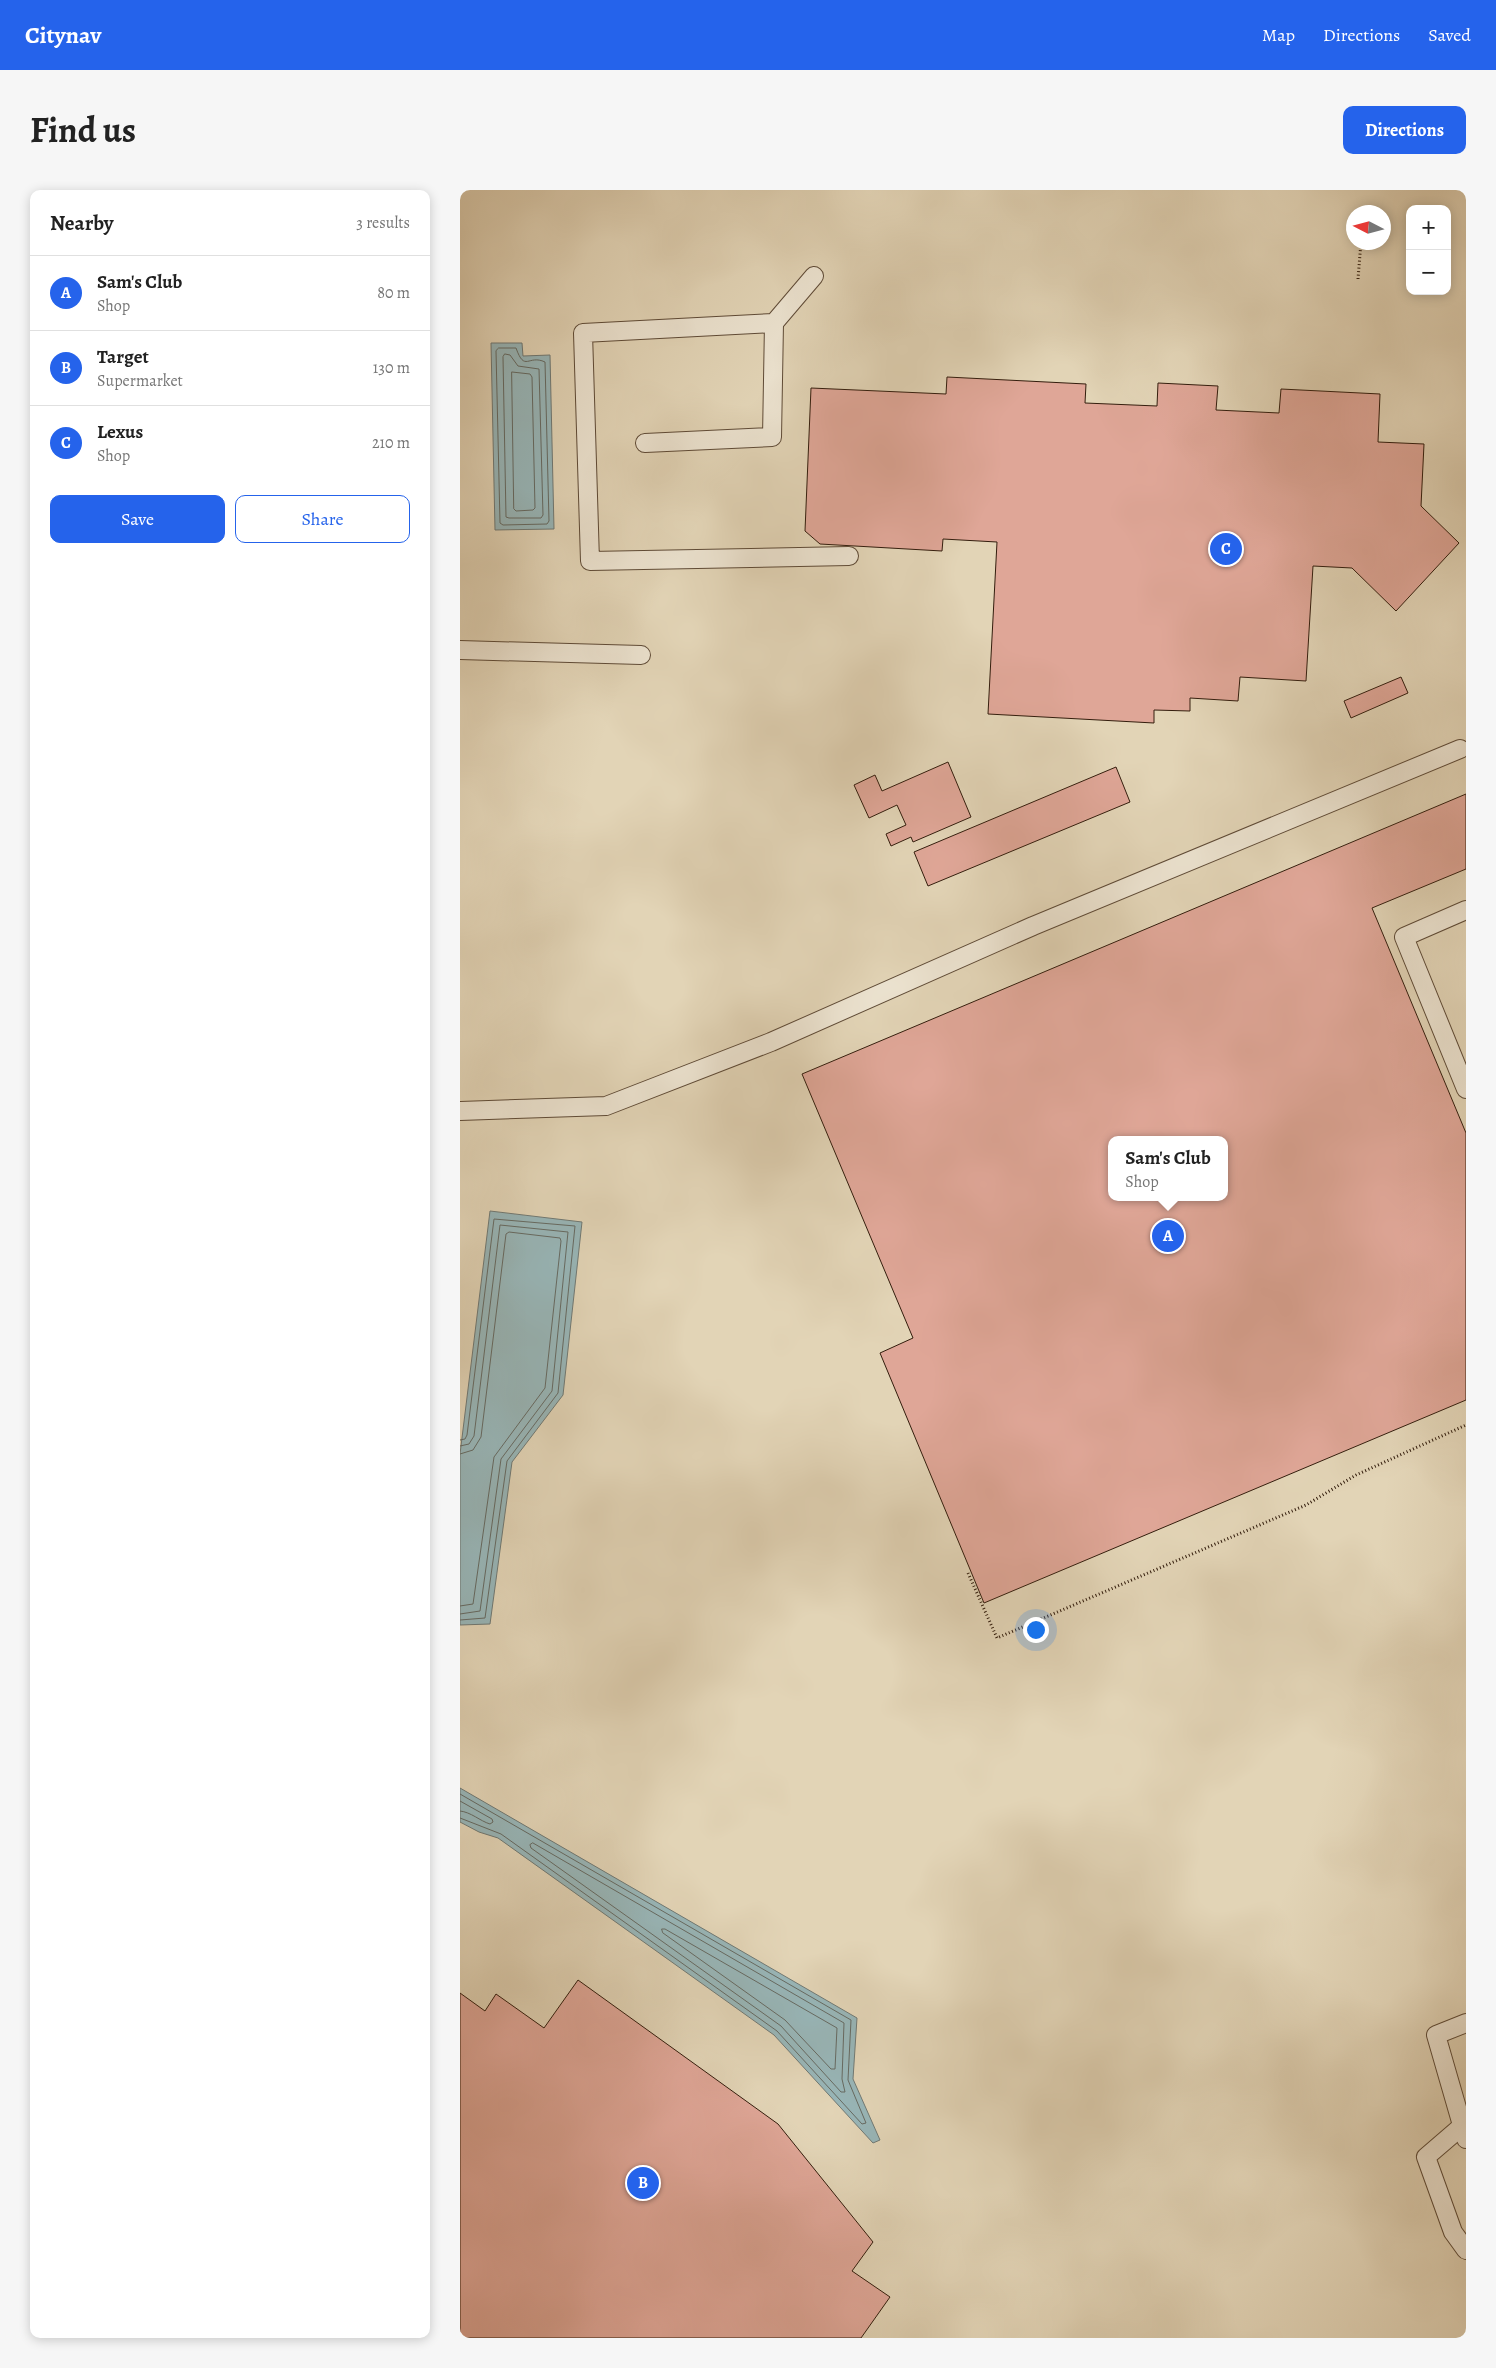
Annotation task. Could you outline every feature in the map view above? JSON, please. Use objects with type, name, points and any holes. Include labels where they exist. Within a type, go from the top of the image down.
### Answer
[{"type":"lane","points":[[645,443],[772,437],[774,323],[814,276]]},
{"type":"lane","points":[[774,323],[583,333],[590,561],[849,556]]},
{"type":"lane","points":[[460,650],[641,655]]},
{"type":"lane","points":[[460,1111],[606,1106],[771,1042],[1032,926],[1464,753]]},
{"type":"lane","points":[[1466,910],[1404,937],[1466,1090]]},
{"type":"lane","points":[[1466,2023],[1436,2035],[1464,2132],[1426,2157],[1453,2232],[1466,2250]]},
{"type":"path","points":[[1358,279],[1360,250]]},
{"type":"path","points":[[968,1573],[997,1638],[1306,1505],[1356,1475],[1466,1425]]},
{"type":"water","points":[[491,343],[522,343],[523,356],[550,355],[554,529],[495,530]]},
{"type":"water","points":[[490,1211],[582,1222],[563,1395],[512,1462],[490,1624],[460,1625],[460,1454]]},
{"type":"water","points":[[460,1788],[857,2018],[853,2079],[880,2140],[873,2143],[774,2035],[498,1838],[479,1832],[460,1822]]},
{"type":"building","points":[[947,377],[1086,384],[1085,403],[1157,406],[1158,383],[1218,386],[1216,410],[1279,413],[1281,389],[1380,394],[1378,442],[1424,444],[1421,506],[1459,543],[1396,611],[1352,568],[1313,566],[1306,681],[1240,677],[1238,701],[1190,698],[1190,711],[1154,710],[1154,723],[988,714],[997,542],[943,539],[942,551],[820,544],[805,531],[811,388],[946,394]]},
{"type":"building","points":[[1401,677],[1408,693],[1351,718],[1344,701]]},
{"type":"building","points":[[948,762],[971,817],[913,842],[911,837],[891,846],[886,834],[906,825],[897,805],[869,818],[854,785],[875,775],[882,791]]},
{"type":"building","points":[[1116,767],[1130,802],[928,886],[914,852]]},
{"type":"building","points":[[1466,794],[1466,869],[1372,908],[1466,1133],[1466,1400],[984,1603],[880,1353],[913,1338],[802,1074]]},
{"type":"building","points":[[578,1980],[778,2124],[873,2242],[852,2271],[890,2297],[861,2338],[460,2338],[460,1993],[485,2011],[496,1994],[544,2028]]},
{"type":"place","name":"Lexus","points":[[1226,549]]},
{"type":"place","name":"Sam's Club","points":[[1168,1236]]},
{"type":"place","name":"Target","points":[[643,2183]]}]
